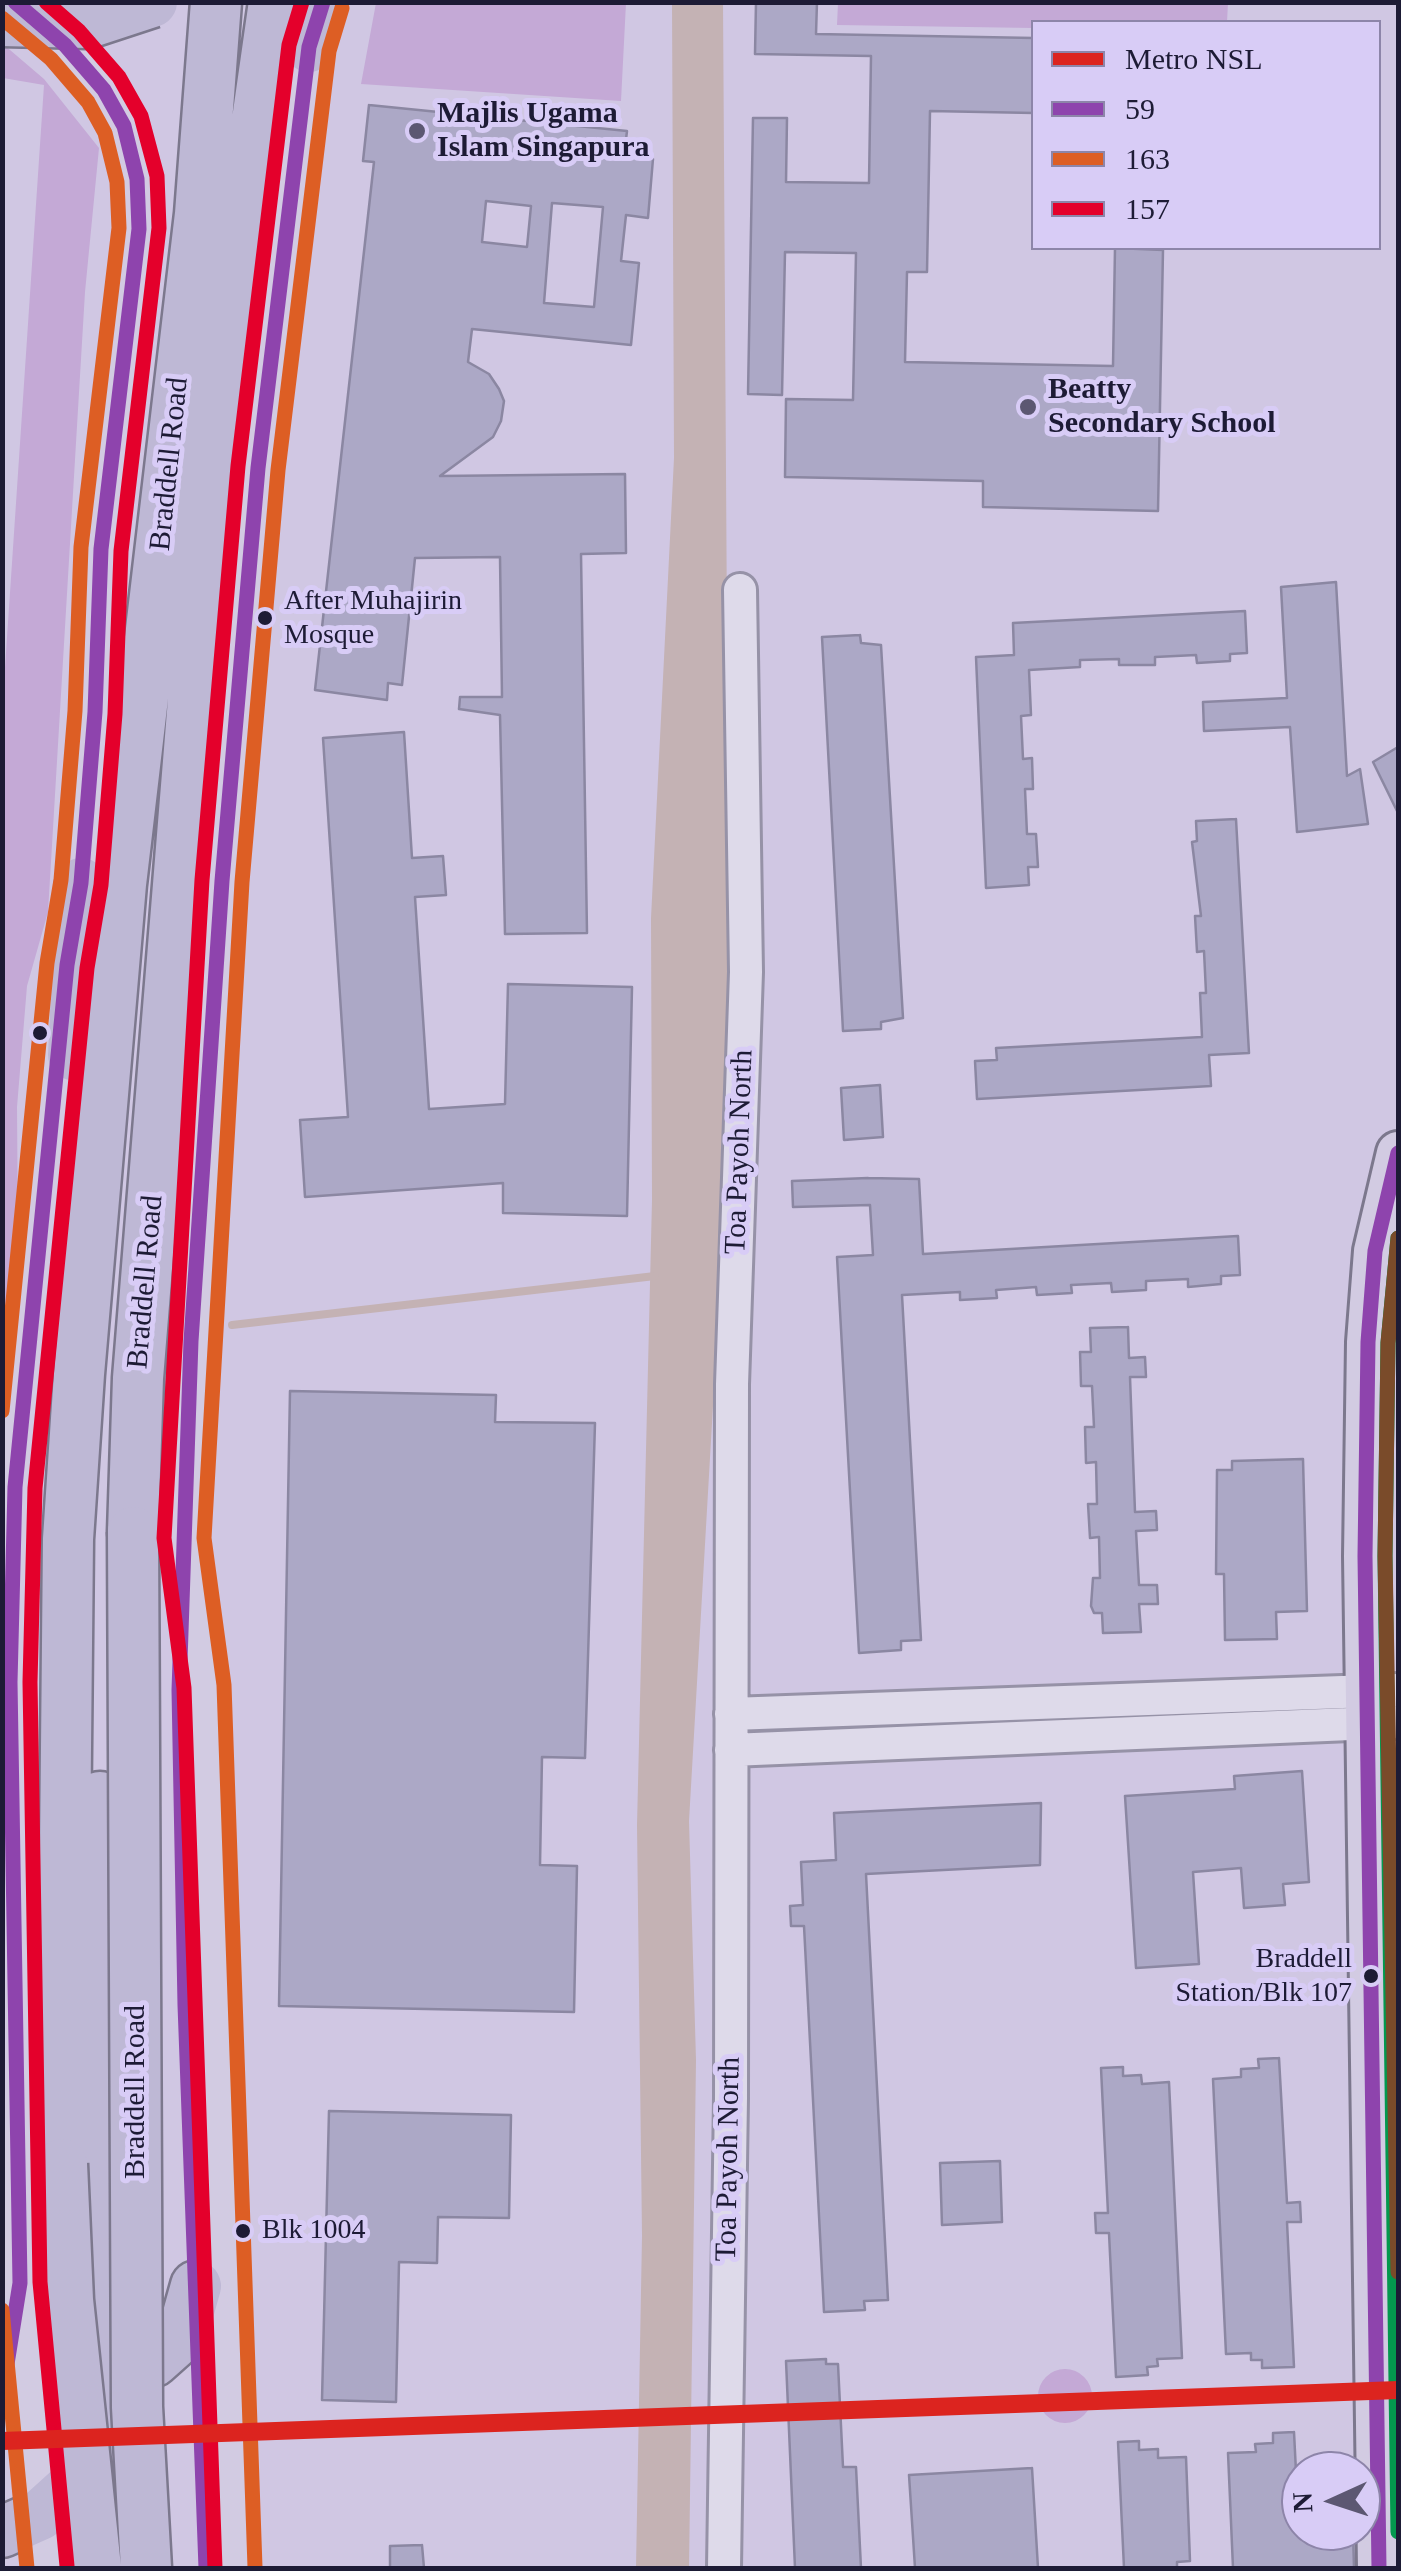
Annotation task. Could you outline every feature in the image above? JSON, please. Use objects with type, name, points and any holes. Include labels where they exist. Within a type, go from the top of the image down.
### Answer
[{"type":"highway","points":[[2,20],[88,23],[152,2]]},
{"type":"highway","name":"Braddell Road","points":[[56,1539],[120,884],[130,827],[200,214],[216,2]]},
{"type":"highway","name":"Braddell Road","points":[[200,214],[240,2]]},
{"type":"highway","name":"Braddell Road","points":[[146,2568],[137,2387],[134,1532],[138,1378],[218,392],[274,2]]},
{"type":"highway","points":[[21,2524],[92,2468],[106,2424],[112,2350],[100,2012],[101,1540],[106,1381],[142,880],[130,827]]},
{"type":"highway","points":[[81,883],[45,1442],[56,1539],[46,1860],[68,2300],[96,2568]]},
{"type":"highway","points":[[112,2350],[128,2359],[154,2362],[182,2336],[196,2286]]},
{"type":"main road","name":"Braddell Road","points":[[14,2],[64,44],[104,90],[124,126],[136,180],[139,229],[101,549],[94,737],[81,883],[66,965],[15,1487],[10,1682],[21,2524],[48,2568]]},
{"type":"main road","name":"Braddell Road","points":[[236,2568],[204,1686],[184,1539],[191,1341],[232,751],[258,468],[314,17]]},
{"type":"main road","points":[[1379,2568],[1387,2276],[1383,1707],[1368,1342],[1375,1251],[1398,1153]]},
{"type":"main road","points":[[184,1539],[178,1690],[206,2568]]},
{"type":"main road","points":[[2,2398],[20,2284]]},
{"type":"street","name":"Toa Payoh North","points":[[724,2568],[732,1384],[746,972],[740,590]]},
{"type":"street","points":[[731,1714],[1383,1707]]},
{"type":"street","points":[[731,1750],[1383,1707]]},
{"type":"shaded area","points":[[723,2],[729,942],[716,1354],[689,1821],[696,2060],[689,2568],[636,2568],[642,2236],[637,1825],[652,1200],[651,918],[674,458],[672,3]]},
{"type":"shaded area","points":[[376,3],[626,3],[621,101],[361,84]]},
{"type":"shaded area","points":[[838,3],[1228,3],[1227,20],[1031,20],[1031,28],[837,25]]},
{"type":"shaded area","points":[[3,44],[44,79],[99,148],[85,292],[48,912],[27,986],[17,1107],[18,1244],[2,1343],[2,712],[44,85],[3,78]]},
{"type":"shaded area","points":[[1065,2369],[1084,2377],[1092,2396],[1084,2415],[1065,2423],[1046,2415],[1038,2396],[1046,2377]]},
{"type":"building","points":[[756,2],[817,2],[816,34],[1031,38],[1031,113],[930,111],[927,272],[907,272],[905,362],[1113,366],[1115,250],[1163,250],[1158,511],[983,507],[983,481],[785,477],[786,399],[853,400],[856,253],[785,252],[782,395],[748,394],[753,118],[787,118],[786,182],[869,183],[871,56],[755,54]]},
{"type":"building","points":[[369,105],[627,131],[624,156],[653,159],[648,218],[626,215],[621,261],[639,263],[631,345],[472,329],[468,362],[489,374],[499,389],[504,401],[501,421],[493,437],[440,476],[625,474],[626,553],[581,554],[587,933],[505,934],[500,715],[459,709],[460,697],[502,697],[500,557],[415,558],[402,685],[388,683],[387,700],[315,690],[374,162],[363,161]],"holes":[[[486,201],[531,206],[527,247],[482,242]],[[552,203],[603,207],[594,307],[544,303]]]},
{"type":"building","points":[[1336,582],[1347,776],[1360,769],[1368,824],[1297,832],[1290,727],[1204,731],[1203,702],[1287,698],[1281,587]]},
{"type":"building","points":[[1245,611],[1247,653],[1230,654],[1230,661],[1197,663],[1196,655],[1155,657],[1155,665],[1119,665],[1119,659],[1080,660],[1080,667],[1029,670],[1031,715],[1021,716],[1023,759],[1032,758],[1033,789],[1025,789],[1027,834],[1036,834],[1038,867],[1028,867],[1029,885],[986,888],[976,657],[1014,655],[1013,623]]},
{"type":"building","points":[[860,635],[861,643],[881,645],[903,1018],[881,1022],[881,1029],[843,1031],[822,637]]},
{"type":"building","points":[[404,732],[412,858],[443,856],[446,895],[415,897],[429,1109],[505,1104],[508,984],[632,987],[627,1216],[503,1213],[503,1183],[305,1197],[300,1120],[348,1117],[323,738]]},
{"type":"building","points":[[1398,747],[1398,813],[1373,762]]},
{"type":"building","points":[[1236,819],[1249,1053],[1209,1055],[1211,1086],[977,1099],[975,1061],[997,1060],[996,1048],[1202,1037],[1200,993],[1206,993],[1204,951],[1197,952],[1195,916],[1201,916],[1192,842],[1197,841],[1196,821]]},
{"type":"building","points":[[880,1085],[883,1137],[844,1140],[841,1088]]},
{"type":"building","points":[[919,1179],[923,1254],[1238,1236],[1240,1275],[1221,1276],[1221,1284],[1188,1287],[1188,1279],[1146,1281],[1146,1290],[1112,1292],[1111,1283],[1071,1285],[1072,1293],[1037,1295],[1036,1287],[996,1290],[997,1298],[960,1300],[960,1292],[902,1295],[921,1640],[901,1641],[901,1650],[859,1653],[837,1257],[873,1255],[870,1205],[793,1207],[792,1181]]},
{"type":"building","points":[[1128,1327],[1129,1358],[1145,1357],[1146,1377],[1130,1377],[1135,1512],[1156,1511],[1157,1530],[1136,1531],[1139,1585],[1157,1585],[1158,1604],[1139,1604],[1141,1632],[1103,1633],[1102,1613],[1094,1613],[1091,1606],[1093,1578],[1100,1578],[1099,1537],[1090,1538],[1088,1504],[1097,1504],[1096,1462],[1086,1463],[1085,1427],[1094,1427],[1092,1386],[1081,1386],[1080,1352],[1091,1352],[1090,1328]]},
{"type":"building","points":[[290,1391],[496,1395],[495,1422],[595,1423],[585,1758],[542,1757],[540,1865],[577,1866],[574,2012],[279,2006]]},
{"type":"building","points":[[1303,1459],[1307,1611],[1276,1612],[1277,1639],[1225,1640],[1224,1574],[1216,1574],[1217,1470],[1232,1470],[1232,1461]]},
{"type":"building","points":[[1302,1771],[1309,1882],[1283,1884],[1285,1905],[1244,1908],[1241,1868],[1193,1872],[1199,1964],[1136,1968],[1125,1796],[1235,1789],[1234,1776]]},
{"type":"building","points":[[1041,1803],[1040,1865],[866,1874],[888,2300],[864,2301],[865,2310],[824,2312],[804,1926],[791,1926],[790,1906],[803,1905],[801,1862],[836,1860],[834,1813]]},
{"type":"building","points":[[1279,2058],[1287,2203],[1300,2202],[1301,2222],[1287,2222],[1294,2367],[1262,2368],[1262,2360],[1251,2360],[1251,2353],[1226,2354],[1213,2079],[1241,2077],[1241,2069],[1259,2068],[1258,2059]]},
{"type":"building","points":[[1123,2067],[1123,2076],[1141,2075],[1142,2084],[1169,2082],[1182,2358],[1157,2359],[1158,2366],[1147,2367],[1148,2375],[1116,2377],[1109,2233],[1096,2233],[1095,2213],[1108,2213],[1101,2068]]},
{"type":"building","points":[[329,2111],[511,2115],[509,2218],[438,2217],[437,2263],[399,2262],[396,2402],[322,2400]]},
{"type":"building","points":[[1000,2161],[1002,2222],[942,2225],[940,2163]]},
{"type":"building","points":[[826,2359],[826,2364],[838,2364],[843,2467],[856,2467],[861,2568],[795,2568],[786,2361]]},
{"type":"building","points":[[1294,2432],[1295,2451],[1281,2451],[1281,2551],[1354,2551],[1354,2568],[1233,2568],[1228,2453],[1256,2452],[1255,2444],[1273,2443],[1273,2433]]},
{"type":"building","points":[[1139,2441],[1139,2450],[1158,2449],[1158,2458],[1186,2457],[1190,2561],[1177,2562],[1177,2568],[1124,2568],[1118,2442]]},
{"type":"building","points":[[1032,2468],[1038,2568],[915,2568],[909,2475]]},
{"type":"building","points":[[422,2545],[424,2568],[390,2568],[390,2546]]},
{"type":"waterway","points":[[232,1325],[655,1276]]},
{"type":"metro line","name":"NSL","points":[[2,2441],[1398,2390]]},
{"type":"transit line","name":"59","points":[[2,2395],[20,2283],[10,1682],[15,1487],[67,965],[81,883],[95,712],[101,549],[139,229],[137,179],[124,126],[104,90],[65,45],[15,2]]},
{"type":"transit line","name":"157","points":[[46,2],[79,31],[119,77],[141,116],[157,176],[159,228],[121,551],[115,714],[101,885],[87,968],[35,1488],[30,1682],[40,2282],[67,2566]]},
{"type":"transit line","name":"157","points":[[215,2568],[184,1688],[164,1538],[202,880],[238,466],[289,45],[302,2]]},
{"type":"transit line","name":"59","points":[[206,2568],[185,2005],[179,1690],[191,1341],[222,881],[258,468],[309,47],[323,2]]},
{"type":"transit line","name":"163","points":[[255,2567],[224,1685],[204,1538],[242,882],[278,470],[329,51],[342,8]]},
{"type":"transit line","name":"163","points":[[2,18],[51,59],[88,102],[105,133],[117,182],[119,228],[81,547],[75,711],[61,880],[47,963],[2,1411]]},
{"type":"transit line","name":"59","points":[[1379,2568],[1365,1556],[1368,1342],[1375,1251],[1398,1153]]},
{"type":"transit line","points":[[1398,1238],[1388,1343],[1385,1556],[1398,2532]]},
{"type":"transit line","points":[[1398,1238],[1388,1343],[1385,1556],[1398,2272]]},
{"type":"transit line","name":"163","points":[[2,2310],[27,2568]]},
{"type":"place","name":"Majlis Ugama Islam Singapura","points":[[417,131]]},
{"type":"place","name":"Beatty Secondary School","points":[[1028,407]]},
{"type":"place","name":"After Muhajirin Mosque","points":[[265,618]]},
{"type":"place","name":"Braddell Station/Blk 107","points":[[1371,1976]]},
{"type":"place","name":"Blk 1004","points":[[243,2231]]}]
